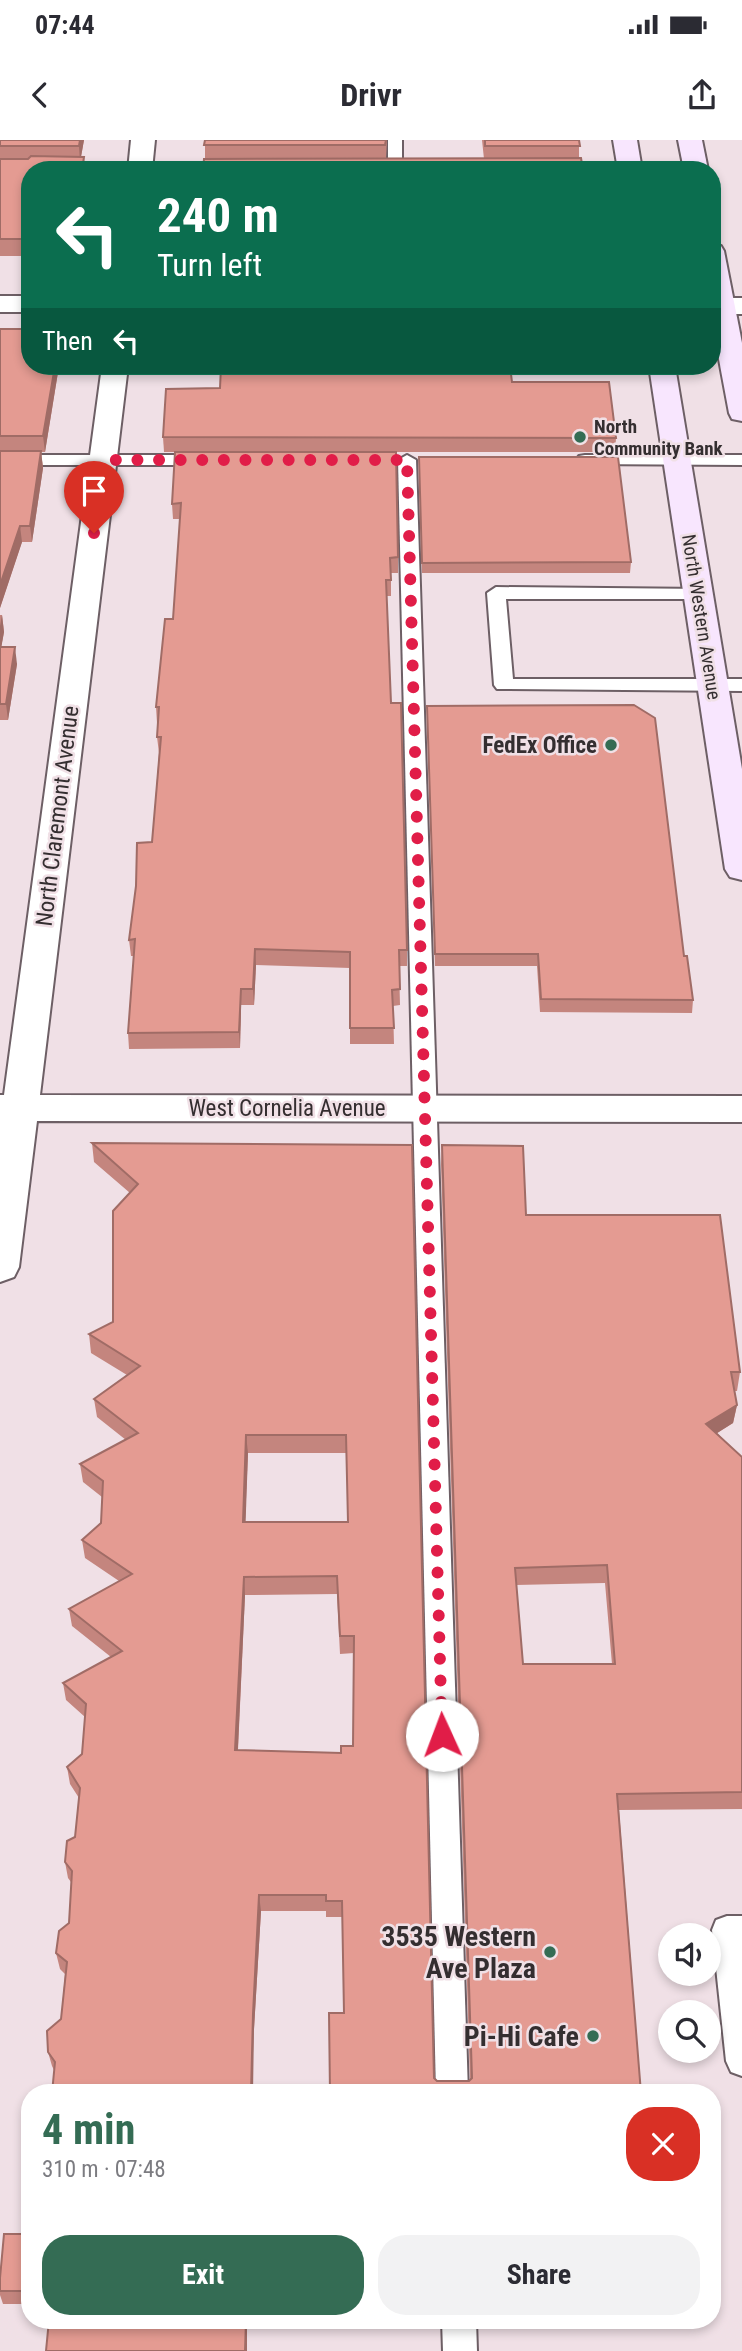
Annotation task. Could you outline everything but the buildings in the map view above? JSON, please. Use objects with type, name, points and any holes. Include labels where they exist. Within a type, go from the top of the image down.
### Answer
[{"type":"main road","points":[[625,140],[629,161]]},
{"type":"main road","points":[[690,140],[694,161]]},
{"type":"main road","points":[[721,286],[742,413]]},
{"type":"main road","name":"North Western Avenue","points":[[663,375],[698,593],[727,685],[742,869]]},
{"type":"street","points":[[141,161],[143,140]]},
{"type":"street","points":[[0,304],[21,304]]},
{"type":"street","name":"North Claremont Avenue","points":[[0,1267],[10,1108],[114,375]]},
{"type":"street","name":"West Cornelia Avenue","points":[[10,1108],[742,1109]]},
{"type":"lane","points":[[394,140],[395,161]]},
{"type":"lane","points":[[0,169],[21,169]]},
{"type":"lane","points":[[0,460],[226,460]]},
{"type":"lane","points":[[407,460],[453,2084]]},
{"type":"lane","points":[[572,460],[742,460]]},
{"type":"lane","points":[[698,593],[495,593],[504,685],[727,685]]},
{"type":"lane","points":[[742,1930],[727,1930],[742,2061]]},
{"type":"lane","points":[[459,2329],[460,2351]]},
{"type":"place","name":"North Community Bank","points":[[580,437]]},
{"type":"place","name":"FedEx Office","points":[[611,745]]},
{"type":"place","name":"3535 Western Ave Plaza","points":[[550,1952]]},
{"type":"place","name":"Pi-Hi Cafe","points":[[593,2036]]},
{"type":"route","points":[[94,533],[103,460],[407,460],[442,1735]]}]
